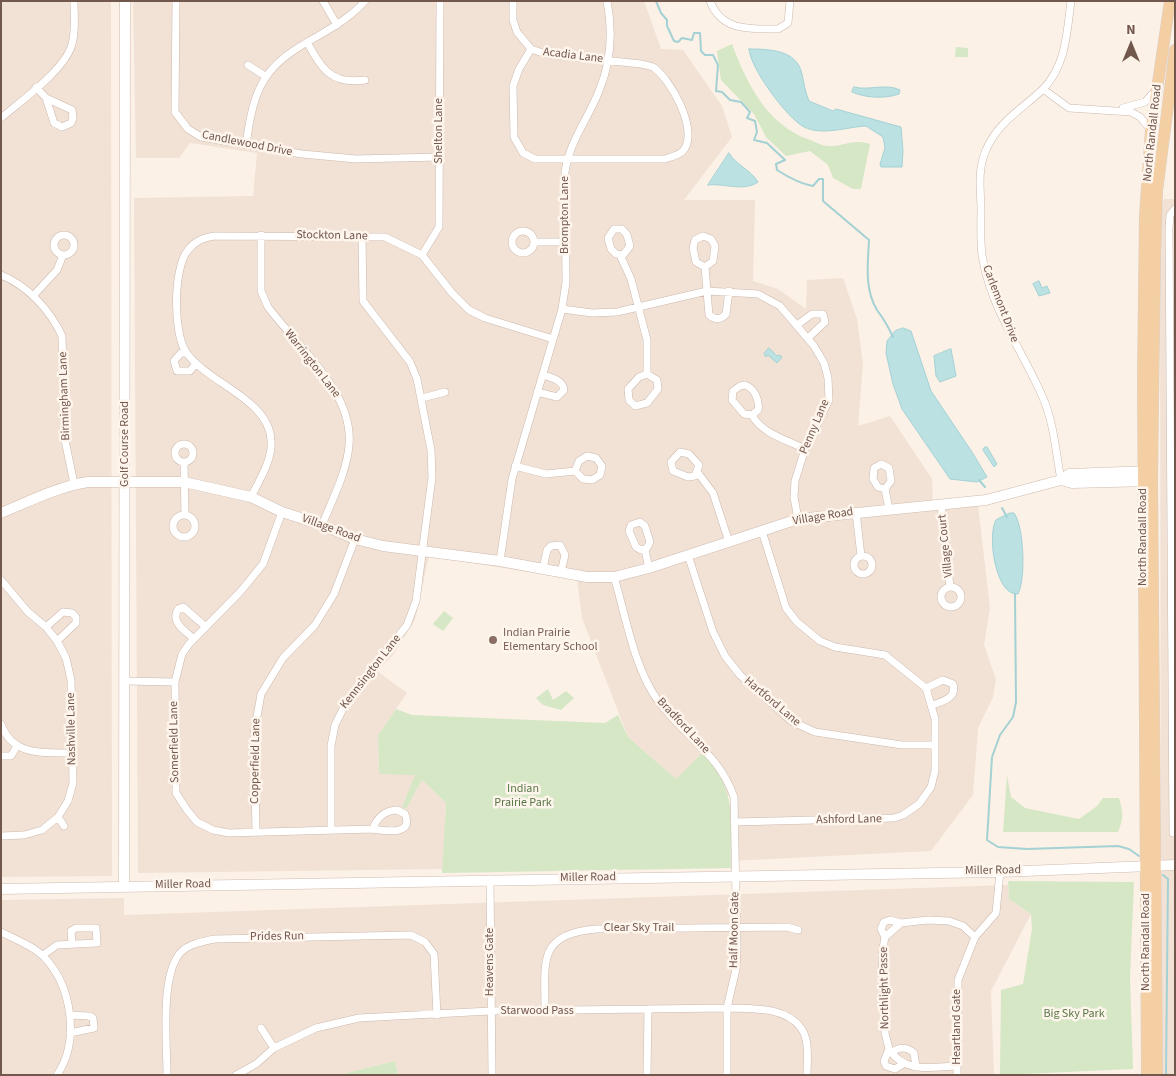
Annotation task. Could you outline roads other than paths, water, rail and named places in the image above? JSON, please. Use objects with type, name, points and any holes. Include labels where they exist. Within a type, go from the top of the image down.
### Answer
[{"type":"main road","name":"North Randall Road","points":[[1157,1075],[1151,866],[1145,226],[1151,130],[1170,1]]},
{"type":"main road","name":"North Randall Road","points":[[1148,476],[1157,192],[1175,50]]},
{"type":"main road","name":"North Randall Road","points":[[1147,1075],[1151,866]]},
{"type":"street","points":[[1,118],[60,65],[72,45],[74,1]]},
{"type":"street","name":"Golf Course Road","points":[[124,886],[125,1]]},
{"type":"street","name":"Candlewood Drive","points":[[176,1],[175,112],[188,130],[201,137],[302,154],[356,159],[440,157]]},
{"type":"street","points":[[323,1],[337,25]]},
{"type":"street","points":[[246,145],[253,102],[265,76],[282,58],[337,25],[354,13],[365,1]]},
{"type":"street","name":"Shelton Lane","points":[[422,256],[439,227],[440,1]]},
{"type":"street","name":"Acadia Lane","points":[[513,1],[513,20],[517,32],[531,49],[546,54],[609,60],[653,67],[663,78],[687,117],[689,128],[687,142],[682,151],[665,159],[535,159],[523,153],[514,137],[514,86],[519,69],[531,49]]},
{"type":"street","name":"Brompton Lane","points":[[500,561],[515,466],[562,309],[566,282],[564,242],[567,159],[599,92],[609,60],[611,24],[607,1]]},
{"type":"street","points":[[710,1],[724,21],[733,26],[743,30],[770,30],[778,29],[788,22],[790,1]]},
{"type":"street","name":"Carlemont Drive","points":[[1061,480],[1044,400],[1005,324],[985,270],[980,238],[981,172],[986,150],[996,132],[1043,89],[1060,62],[1065,46],[1071,1]]},
{"type":"street","points":[[307,42],[318,63],[334,78],[350,82],[366,80]]},
{"type":"street","points":[[248,65],[265,76]]},
{"type":"street","points":[[36,87],[46,98],[72,110],[74,118],[71,123],[60,126],[52,121],[46,98]]},
{"type":"street","points":[[1113,110],[1137,106],[1145,102],[1157,87]]},
{"type":"street","points":[[1043,89],[1069,108],[1131,112],[1140,117],[1151,130]]},
{"type":"street","points":[[1173,833],[1172,435],[1169,230],[1170,215],[1175,209]]},
{"type":"street","name":"Warrington Lane","points":[[261,235],[261,291],[268,307],[338,396],[349,426],[349,446],[346,460],[322,525]]},
{"type":"street","name":"Stockton Lane","points":[[186,353],[179,338],[178,269],[187,250],[200,239],[214,236],[362,235],[385,237],[422,256],[452,293],[470,310],[485,318],[553,339]]},
{"type":"street","name":"Kennsington Lane","points":[[331,830],[331,746],[335,725],[346,703],[407,624],[416,602],[432,477],[432,450],[422,398],[410,362],[363,301],[362,235]]},
{"type":"street","points":[[534,242],[564,242]]},
{"type":"street","points":[[34,296],[57,270],[63,255]]},
{"type":"street","points":[[620,255],[631,279],[647,340],[647,374]]},
{"type":"street","points":[[705,267],[709,315],[719,319],[726,314],[729,291]]},
{"type":"street","name":"Birmingham Lane","points":[[1,275],[15,281],[34,296],[56,324],[62,336],[65,440],[74,484]]},
{"type":"street","name":"Penny Lane","points":[[562,309],[592,313],[617,312],[707,290],[758,294],[780,306],[808,338],[824,363],[828,378],[829,400],[805,449],[794,490],[798,520]]},
{"type":"street","points":[[797,324],[812,314],[823,314],[825,322],[808,338]]},
{"type":"street","points":[[196,362],[190,371],[177,371],[174,361],[177,356],[186,353],[245,400],[264,418],[272,440],[267,462],[251,497]]},
{"type":"street","points":[[647,374],[657,380],[658,389],[648,403],[635,406],[629,400],[628,389],[639,377],[647,374]]},
{"type":"street","points":[[537,392],[557,396],[564,390],[560,381],[543,375]]},
{"type":"street","points":[[740,386],[753,390],[758,402],[758,410],[752,414],[744,414],[732,400],[733,391],[740,386]]},
{"type":"street","points":[[422,398],[445,392]]},
{"type":"street","points":[[752,414],[754,420],[766,430],[805,449]]},
{"type":"street","points":[[184,462],[184,515]]},
{"type":"street","points":[[515,466],[546,474],[575,471]]},
{"type":"street","points":[[698,473],[713,493],[729,542]]},
{"type":"street","name":"Village Road","points":[[2,510],[74,484],[125,481],[184,482],[251,497],[282,512],[322,525],[355,539],[383,546],[500,561],[588,577],[614,577],[649,568],[798,520],[856,512],[986,500],[1061,480],[1070,474],[1148,476]]},
{"type":"street","points":[[885,489],[889,509]]},
{"type":"street","name":"Village Court","points":[[942,504],[950,587]]},
{"type":"street","name":"Somerfield Lane","points":[[282,512],[263,564],[241,591],[182,654],[175,682],[176,793],[186,810],[197,822],[213,830],[229,833],[374,829],[396,832],[403,829],[406,825],[405,814],[397,810],[385,812],[374,824],[374,829]]},
{"type":"street","points":[[856,512],[861,556]]},
{"type":"street","name":"Ashford Lane","points":[[734,822],[884,819],[903,815],[918,804],[931,787],[935,771],[935,720],[933,705],[926,688],[885,655],[835,647],[820,641],[797,622],[786,608],[762,531]]},
{"type":"street","name":"Copperfield Lane","points":[[256,831],[254,734],[261,694],[283,658],[315,625],[329,602],[355,539]]},
{"type":"street","points":[[543,568],[547,550],[551,546],[560,545],[565,555],[561,572]]},
{"type":"street","points":[[645,550],[649,568]]},
{"type":"street","name":"Hartford Lane","points":[[688,555],[713,632],[725,656],[740,675],[791,721],[815,732],[902,745],[934,745]]},
{"type":"street","name":"Bradford Lane","points":[[614,577],[648,686],[669,714],[716,761],[727,777],[734,797],[735,875]]},
{"type":"street","name":"Nashville Lane","points":[[1,580],[28,612],[46,627],[57,640],[66,658],[71,680],[72,753],[72,784],[68,801],[58,817],[42,830],[24,835],[1,836]]},
{"type":"street","points":[[194,639],[176,622],[174,617],[178,609],[184,608],[189,611],[206,627]]},
{"type":"street","points":[[46,627],[63,612],[72,613],[76,617],[76,624],[57,640]]},
{"type":"street","points":[[926,688],[943,680],[953,684],[954,693],[951,697],[933,705]]},
{"type":"street","points":[[125,681],[175,682]]},
{"type":"street","points":[[1,724],[3,734],[17,746],[30,751],[72,753]]},
{"type":"street","points":[[1,756],[10,756],[17,746]]},
{"type":"street","points":[[58,817],[64,826]]},
{"type":"street","name":"Miller Road","points":[[1,889],[490,879],[1000,872],[1175,865]]},
{"type":"street","name":"Heartland Gate","points":[[957,1075],[958,980],[975,937],[996,913],[1000,872]]},
{"type":"street","name":"Half Moon Gate","points":[[727,1075],[727,1008],[736,969],[735,875]]},
{"type":"street","name":"Heavens Gate","points":[[490,879],[492,1075]]},
{"type":"street","name":"Northlight Passe","points":[[957,1066],[902,1064],[895,1069],[886,1066],[884,1057],[890,1051],[885,1033],[882,954],[885,937],[901,923],[949,921],[963,926],[975,937]]},
{"type":"street","name":"Clear Sky Trail","points":[[545,1012],[547,957],[556,939],[566,934],[596,929],[787,927],[798,930]]},
{"type":"street","points":[[1,932],[43,955],[59,980],[69,1007],[70,1033],[66,1062],[57,1075]]},
{"type":"street","name":"Prides Run","points":[[167,1075],[169,975],[181,952],[200,942],[215,938],[411,936],[425,942],[434,954],[437,1015]]},
{"type":"street","points":[[43,955],[57,945],[72,943]]},
{"type":"street","name":"Starwood Pass","points":[[236,1075],[256,1064],[274,1048],[316,1028],[359,1018],[490,1011],[545,1012],[727,1008],[763,1009],[778,1012],[801,1028],[806,1041],[807,1075]]},
{"type":"street","points":[[647,1075],[648,1009]]},
{"type":"street","points":[[70,1015],[94,1018],[94,1028],[88,1031],[70,1033]]},
{"type":"street","points":[[261,1028],[274,1048]]},
{"type":"street","points":[[902,1064],[890,1051],[899,1048],[909,1049],[914,1053],[916,1066]]},
{"type":"water","points":[[749,49],[782,52],[795,60],[802,74],[809,101],[833,111],[836,109],[901,127],[902,167],[881,167],[880,164],[885,148],[883,137],[866,126],[819,131],[811,130],[797,122],[788,114],[762,80]]},
{"type":"water","points":[[854,87],[889,87],[900,90],[899,94],[893,96],[875,97],[863,96],[852,92]]},
{"type":"water","points":[[729,153],[758,182],[740,187],[708,185]]},
{"type":"water","points":[[1039,281],[1042,288],[1047,286],[1050,293],[1039,296],[1033,284]]},
{"type":"water","points":[[903,328],[911,331],[931,391],[987,477],[977,482],[950,479],[902,409],[893,384],[886,353],[887,341],[895,331]]},
{"type":"water","points":[[769,348],[777,356],[782,357],[777,363],[764,354]]},
{"type":"water","points":[[951,349],[956,376],[940,382],[936,376],[934,356]]},
{"type":"water","points":[[987,447],[997,464],[994,467],[983,450]]},
{"type":"water","points":[[1014,513],[1022,540],[1023,565],[1021,587],[1018,594],[1010,592],[1004,585],[995,563],[993,550],[993,527],[996,520]]},
{"type":"waterway","points":[[656,1],[661,13],[667,20],[667,26],[674,41],[678,42],[682,38],[692,40],[694,33],[700,33],[701,51],[705,55],[713,55],[718,65],[716,91],[722,92],[730,100],[741,102],[750,112],[747,118],[755,121],[757,132],[754,140],[767,143],[785,160],[776,164],[777,170],[790,178],[813,186],[819,179],[823,179],[823,201],[869,240],[868,284],[870,293],[877,310],[893,337]]},
{"type":"waterway","points":[[979,480],[985,487]]},
{"type":"waterway","points":[[1002,508],[1007,517]]},
{"type":"waterway","points":[[1015,594],[1016,702],[1013,717],[1000,735],[992,757],[987,840],[998,847],[1027,849],[1118,846],[1129,849],[1139,856]]},
{"type":"waterway","points":[[1163,875],[1168,879],[1166,1075]]},
{"type":"place","name":"Indian Prairie Elementary School","points":[[493,640]]},
{"type":"park label","name":"Indian Prairie Park","points":[[523,796]]},
{"type":"park label","name":"Big Sky Park","points":[[1074,1014]]}]
